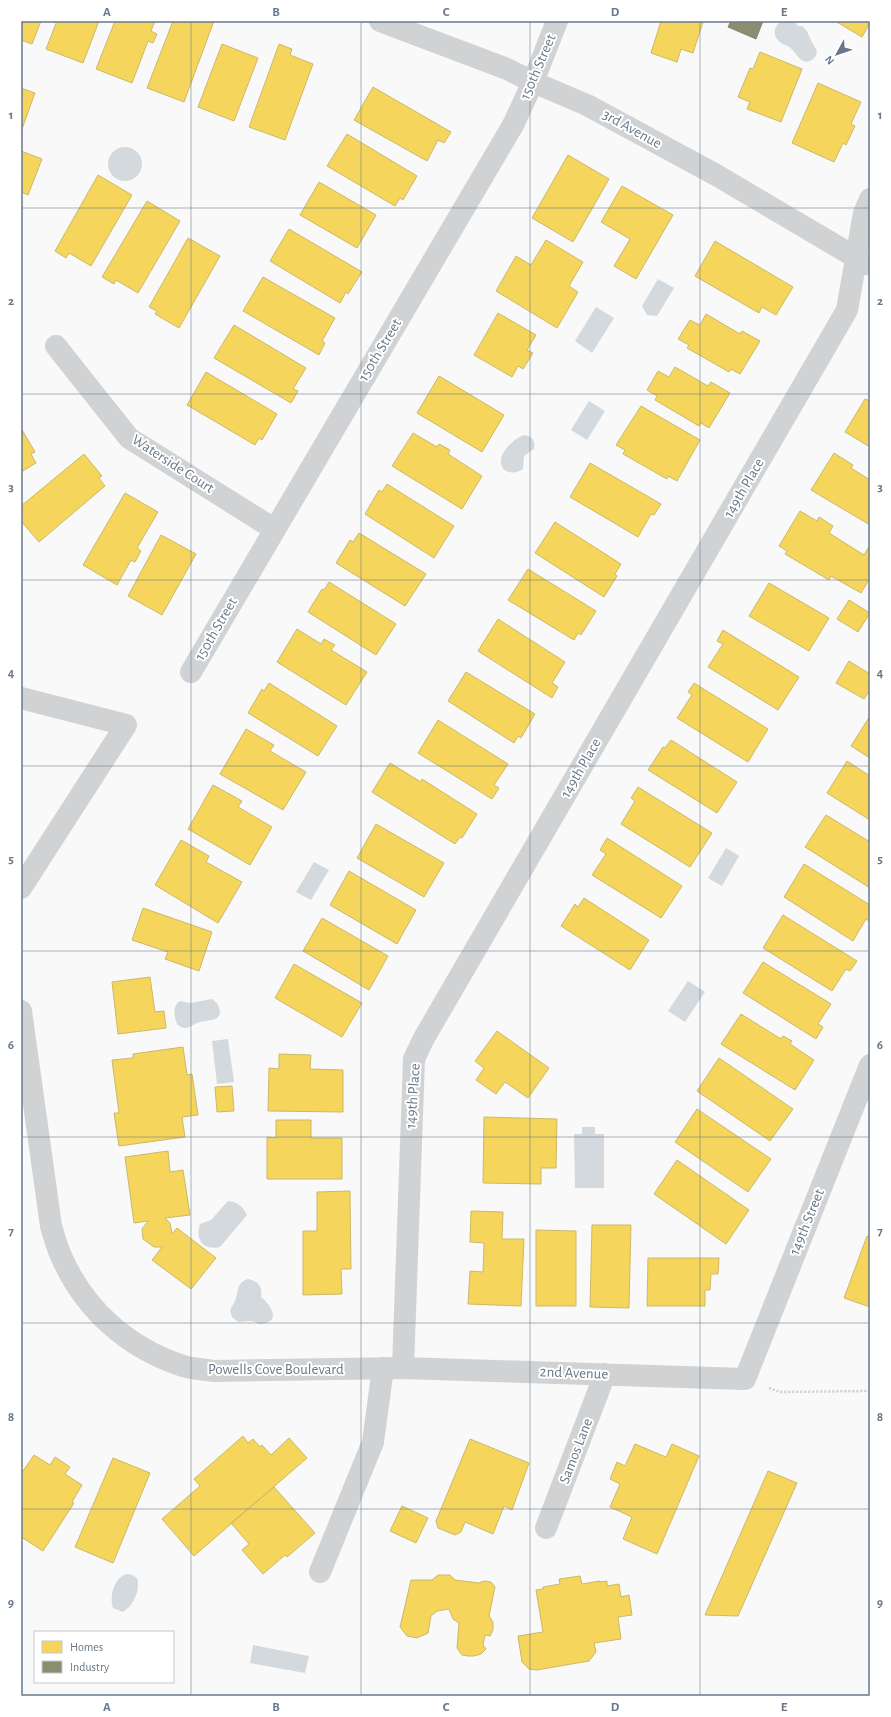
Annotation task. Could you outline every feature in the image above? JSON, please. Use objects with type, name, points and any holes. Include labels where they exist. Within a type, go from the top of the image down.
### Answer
[{"type":"street","name":"3rd Avenue","points":[[380,21],[506,69],[594,109],[718,176],[863,261]]},
{"type":"street","name":"150th Street","points":[[191,672],[513,125],[533,82],[557,21]]},
{"type":"street","name":"149th Place","points":[[320,1572],[373,1442],[393,1368],[414,1059],[424,1038],[847,310],[863,261],[864,213],[870,199]]},
{"type":"street","name":"Waterside Court","points":[[56,346],[130,438],[274,529]]},
{"type":"street","points":[[21,698],[126,725],[21,888]]},
{"type":"street","name":"Powells Cove Boulevard","points":[[21,1011],[51,1226],[62,1258],[81,1291],[99,1315],[122,1335],[150,1351],[184,1366],[213,1371],[393,1368]]},
{"type":"street","name":"149th Street","points":[[745,1379],[870,1065]]},
{"type":"street","name":"2nd Avenue","points":[[393,1368],[745,1379]]},
{"type":"street","name":"Samos Lane","points":[[546,1528],[605,1374]]},
{"type":"path","points":[[745,1379],[780,1392],[870,1391]]},
{"type":"shaded area","points":[[782,21],[793,21],[798,26],[803,27],[806,30],[817,51],[816,56],[813,59],[805,62],[792,49],[778,41],[775,35],[775,29]]},
{"type":"shaded area","points":[[125,147],[137,152],[142,164],[137,176],[125,181],[113,176],[108,164],[113,152]]},
{"type":"shaded area","points":[[658,279],[674,288],[657,316],[647,315],[642,306]]},
{"type":"shaded area","points":[[596,307],[614,318],[592,353],[575,341]]},
{"type":"shaded area","points":[[589,401],[605,411],[587,440],[571,430]]},
{"type":"shaded area","points":[[524,435],[533,439],[534,449],[524,456],[523,469],[516,472],[505,471],[501,465],[501,460],[506,448]]},
{"type":"shaded area","points":[[726,848],[739,856],[722,886],[708,878]]},
{"type":"shaded area","points":[[314,862],[329,870],[311,900],[296,892]]},
{"type":"shaded area","points":[[688,981],[705,992],[685,1022],[668,1011]]},
{"type":"shaded area","points":[[212,999],[219,1007],[219,1016],[212,1020],[199,1022],[187,1028],[181,1027],[177,1024],[175,1008],[177,1003],[180,1001],[190,1003]]},
{"type":"shaded area","points":[[228,1039],[234,1082],[217,1084],[212,1041]]},
{"type":"shaded area","points":[[582,1127],[595,1127],[595,1134],[604,1134],[604,1188],[575,1188],[574,1134],[582,1134]]},
{"type":"shaded area","points":[[228,1201],[239,1205],[244,1209],[247,1215],[220,1247],[214,1248],[205,1246],[199,1235],[200,1224],[211,1220]]},
{"type":"shaded area","points":[[248,1279],[255,1281],[259,1285],[261,1297],[271,1308],[273,1316],[272,1320],[261,1324],[252,1321],[238,1322],[232,1317],[230,1310],[236,1300],[239,1286],[242,1282]]},
{"type":"shaded area","points":[[127,1574],[137,1578],[138,1588],[133,1602],[123,1612],[113,1608],[112,1593],[119,1579]]},
{"type":"shaded area","points":[[253,1645],[309,1656],[305,1673],[250,1663]]},
{"type":"building: Homes","points":[[21,21],[41,21],[32,44],[21,40]]},
{"type":"building: Homes","points":[[57,21],[99,21],[83,63],[46,49]]},
{"type":"building: Homes","points":[[115,21],[155,21],[151,31],[157,34],[153,43],[148,41],[132,83],[96,69]]},
{"type":"building: Homes","points":[[173,21],[214,21],[184,102],[147,88]]},
{"type":"building: Homes","points":[[661,21],[703,22],[693,53],[681,49],[677,62],[651,53]]},
{"type":"building: Homes","points":[[835,21],[870,21],[870,23],[862,37]]},
{"type":"building: Homes","points":[[222,44],[258,58],[234,121],[198,107]]},
{"type":"building: Homes","points":[[279,44],[292,49],[290,55],[313,64],[285,140],[249,127]]},
{"type":"building: Homes","points":[[760,52],[802,69],[781,122],[747,109],[750,102],[738,97],[750,68],[753,69]]},
{"type":"building: Homes","points":[[818,83],[861,102],[851,124],[855,126],[846,145],[843,143],[834,162],[792,143]]},
{"type":"building: Homes","points":[[373,87],[451,132],[444,143],[438,140],[427,161],[354,120]]},
{"type":"building: Homes","points":[[21,88],[35,93],[22,129],[21,129]]},
{"type":"building: Homes","points":[[347,134],[417,176],[403,200],[400,198],[395,206],[327,166]]},
{"type":"building: Homes","points":[[21,151],[42,159],[28,195],[21,192]]},
{"type":"building: Homes","points":[[568,155],[609,179],[573,242],[532,218]]},
{"type":"building: Homes","points":[[98,175],[132,195],[91,266],[69,253],[66,258],[55,251]]},
{"type":"building: Homes","points":[[319,182],[376,215],[357,248],[300,215]]},
{"type":"building: Homes","points":[[622,186],[673,215],[636,279],[614,266],[630,239],[601,222]]},
{"type":"building: Homes","points":[[147,201],[180,221],[138,293],[116,280],[114,284],[102,277]]},
{"type":"building: Homes","points":[[289,229],[362,272],[348,294],[346,292],[340,303],[270,261]]},
{"type":"building: Homes","points":[[188,238],[220,256],[179,328],[155,314],[157,311],[149,307]]},
{"type":"building: Homes","points":[[546,240],[583,262],[569,286],[578,292],[557,328],[496,291],[516,256],[531,265]]},
{"type":"building: Homes","points":[[715,241],[793,287],[776,315],[762,307],[759,313],[695,276]]},
{"type":"building: Homes","points":[[263,277],[335,318],[322,341],[325,343],[319,355],[243,311]]},
{"type":"building: Homes","points":[[498,313],[536,335],[527,350],[533,353],[523,369],[518,366],[512,377],[474,355]]},
{"type":"building: Homes","points":[[706,314],[740,334],[742,331],[760,341],[740,374],[731,369],[729,372],[687,348],[689,345],[678,339],[690,320],[700,325]]},
{"type":"building: Homes","points":[[234,325],[306,368],[293,389],[298,391],[291,403],[214,358]]},
{"type":"building: Homes","points":[[675,367],[708,386],[711,382],[730,393],[709,428],[701,423],[699,426],[655,400],[657,396],[647,390],[658,371],[669,377]]},
{"type":"building: Homes","points":[[206,372],[277,414],[262,440],[259,438],[255,445],[187,405]]},
{"type":"building: Homes","points":[[439,376],[504,415],[482,452],[417,413]]},
{"type":"building: Homes","points":[[865,399],[870,401],[870,447],[845,432]]},
{"type":"building: Homes","points":[[641,406],[700,440],[677,481],[668,476],[667,479],[623,454],[625,450],[616,445]]},
{"type":"building: Homes","points":[[21,428],[35,452],[31,454],[36,463],[21,472]]},
{"type":"building: Homes","points":[[413,433],[437,447],[439,444],[450,450],[448,454],[482,476],[462,509],[392,466]]},
{"type":"building: Homes","points":[[834,453],[853,465],[851,468],[870,480],[870,525],[811,490]]},
{"type":"building: Homes","points":[[84,454],[102,476],[99,478],[105,486],[39,542],[21,521],[21,506]]},
{"type":"building: Homes","points":[[590,463],[661,504],[654,515],[651,514],[638,537],[570,497]]},
{"type":"building: Homes","points":[[387,484],[454,526],[434,558],[365,514],[379,490],[382,492]]},
{"type":"building: Homes","points":[[125,493],[158,512],[137,548],[141,551],[135,562],[131,560],[117,585],[83,565]]},
{"type":"building: Homes","points":[[800,511],[817,521],[819,517],[833,526],[829,533],[864,555],[870,545],[870,578],[861,593],[831,576],[829,580],[785,554],[787,551],[779,546]]},
{"type":"building: Homes","points":[[555,522],[621,564],[615,574],[617,576],[604,597],[535,553]]},
{"type":"building: Homes","points":[[359,533],[426,574],[405,606],[336,563],[350,540],[353,542]]},
{"type":"building: Homes","points":[[161,535],[196,554],[162,615],[128,596]]},
{"type":"building: Homes","points":[[528,569],[596,611],[581,635],[578,633],[574,640],[508,600]]},
{"type":"building: Homes","points":[[329,582],[396,624],[376,655],[308,612],[322,589],[324,590]]},
{"type":"building: Homes","points":[[769,583],[829,618],[809,651],[749,616]]},
{"type":"building: Homes","points":[[849,600],[870,613],[858,632],[837,619]]},
{"type":"building: Homes","points":[[498,619],[565,662],[552,683],[558,687],[552,698],[478,651]]},
{"type":"building: Homes","points":[[297,629],[321,644],[324,639],[335,645],[331,650],[367,672],[346,705],[277,662]]},
{"type":"building: Homes","points":[[723,630],[799,677],[778,710],[708,667],[723,644],[717,641]]},
{"type":"building: Homes","points":[[849,661],[870,674],[870,690],[864,699],[836,683]]},
{"type":"building: Homes","points":[[466,672],[535,714],[521,738],[518,736],[514,743],[448,701]]},
{"type":"building: Homes","points":[[269,683],[337,726],[318,756],[248,713],[262,689],[264,691]]},
{"type":"building: Homes","points":[[694,683],[768,729],[748,762],[677,718],[692,695],[688,692]]},
{"type":"building: Homes","points":[[870,716],[870,758],[851,746]]},
{"type":"building: Homes","points":[[438,720],[508,764],[494,785],[499,788],[492,799],[418,753]]},
{"type":"building: Homes","points":[[246,729],[274,745],[270,751],[306,772],[283,810],[220,774]]},
{"type":"building: Homes","points":[[671,740],[737,782],[717,813],[648,770],[663,747],[665,748]]},
{"type":"building: Homes","points":[[847,761],[870,776],[870,820],[827,793]]},
{"type":"building: Homes","points":[[390,763],[421,782],[422,779],[477,814],[462,838],[460,837],[455,844],[372,792]]},
{"type":"building: Homes","points":[[213,785],[242,801],[238,807],[272,827],[250,865],[188,829]]},
{"type":"building: Homes","points":[[638,787],[712,833],[690,867],[621,824],[635,801],[631,798]]},
{"type":"building: Homes","points":[[826,815],[870,842],[870,888],[805,847]]},
{"type":"building: Homes","points":[[376,824],[444,863],[424,897],[357,858]]},
{"type":"building: Homes","points":[[607,838],[682,886],[661,918],[592,875],[606,854],[600,850]]},
{"type":"building: Homes","points":[[181,840],[209,856],[206,862],[242,882],[218,923],[155,885]]},
{"type":"building: Homes","points":[[804,864],[870,905],[870,922],[866,919],[853,941],[784,897]]},
{"type":"building: Homes","points":[[349,871],[416,910],[397,944],[330,905]]},
{"type":"building: Homes","points":[[584,898],[649,940],[630,970],[561,926],[575,904],[578,907]]},
{"type":"building: Homes","points":[[143,908],[212,932],[199,971],[165,959],[168,952],[132,940]]},
{"type":"building: Homes","points":[[783,915],[857,961],[850,971],[846,969],[832,991],[763,948]]},
{"type":"building: Homes","points":[[322,918],[388,956],[369,990],[303,951]]},
{"type":"building: Homes","points":[[763,962],[831,1004],[818,1024],[823,1027],[816,1039],[743,993]]},
{"type":"building: Homes","points":[[294,964],[362,1003],[342,1037],[275,998]]},
{"type":"building: Homes","points":[[150,977],[155,1012],[164,1011],[166,1028],[118,1034],[112,982]]},
{"type":"building: Homes","points":[[741,1014],[781,1039],[783,1036],[792,1041],[790,1044],[814,1060],[795,1090],[721,1044]]},
{"type":"building: Homes","points":[[497,1031],[549,1068],[528,1098],[505,1082],[496,1094],[476,1080],[484,1068],[475,1061]]},
{"type":"building: Homes","points":[[183,1047],[187,1075],[192,1074],[198,1115],[182,1117],[185,1137],[119,1146],[114,1113],[119,1113],[112,1060],[133,1058],[133,1054]]},
{"type":"building: Homes","points":[[279,1054],[311,1055],[310,1069],[343,1070],[343,1112],[268,1111],[269,1068],[279,1069]]},
{"type":"building: Homes","points":[[719,1058],[793,1109],[770,1141],[697,1091]]},
{"type":"building: Homes","points":[[232,1086],[234,1111],[217,1112],[215,1087]]},
{"type":"building: Homes","points":[[697,1109],[771,1159],[748,1192],[675,1142]]},
{"type":"building: Homes","points":[[484,1117],[557,1119],[556,1168],[541,1168],[541,1184],[483,1183]]},
{"type":"building: Homes","points":[[276,1120],[311,1120],[311,1138],[342,1138],[342,1179],[267,1179],[267,1137],[276,1138]]},
{"type":"building: Homes","points":[[168,1151],[170,1172],[183,1170],[190,1215],[165,1218],[170,1223],[172,1234],[177,1228],[216,1258],[191,1289],[152,1260],[162,1247],[154,1247],[143,1239],[142,1229],[148,1221],[134,1223],[125,1157]]},
{"type":"building: Homes","points":[[677,1160],[749,1210],[726,1244],[654,1194]]},
{"type":"building: Homes","points":[[350,1191],[351,1269],[341,1269],[342,1294],[303,1295],[303,1231],[317,1231],[317,1192]]},
{"type":"building: Homes","points":[[471,1211],[503,1212],[502,1239],[524,1239],[521,1306],[468,1304],[470,1271],[483,1272],[484,1243],[470,1242]]},
{"type":"building: Homes","points":[[592,1225],[631,1225],[629,1308],[590,1307]]},
{"type":"building: Homes","points":[[536,1230],[576,1231],[576,1306],[536,1306]]},
{"type":"building: Homes","points":[[867,1236],[870,1237],[870,1307],[844,1298]]},
{"type":"building: Homes","points":[[648,1258],[719,1258],[718,1274],[711,1274],[710,1290],[705,1290],[705,1306],[647,1306]]},
{"type":"building: Homes","points":[[243,1436],[248,1443],[253,1439],[260,1447],[262,1445],[271,1455],[289,1438],[307,1458],[194,1556],[162,1519],[200,1486],[194,1479]]},
{"type":"building: Homes","points":[[470,1439],[529,1463],[512,1510],[504,1506],[493,1534],[465,1522],[461,1532],[455,1535],[438,1528],[436,1521]]},
{"type":"building: Homes","points":[[635,1444],[666,1457],[672,1444],[699,1456],[657,1554],[623,1539],[632,1517],[610,1507],[620,1484],[610,1479],[617,1462],[625,1466]]},
{"type":"building: Homes","points":[[34,1455],[50,1465],[55,1457],[70,1467],[65,1474],[82,1485],[72,1502],[74,1503],[43,1551],[21,1537],[21,1469],[23,1471]]},
{"type":"building: Homes","points":[[113,1458],[150,1473],[113,1563],[75,1547]]},
{"type":"building: Homes","points":[[768,1471],[797,1483],[738,1616],[705,1615]]},
{"type":"building: Homes","points":[[274,1487],[315,1533],[287,1557],[285,1555],[263,1574],[242,1550],[249,1544],[231,1523]]},
{"type":"building: Homes","points":[[402,1506],[428,1518],[416,1543],[390,1531]]},
{"type":"building: Homes","points":[[438,1575],[450,1575],[455,1580],[479,1583],[484,1581],[491,1582],[495,1587],[489,1616],[493,1622],[493,1630],[490,1636],[485,1635],[483,1645],[486,1649],[481,1654],[474,1656],[462,1655],[457,1648],[459,1623],[453,1619],[449,1609],[437,1611],[431,1616],[428,1633],[417,1638],[407,1636],[400,1627],[411,1580],[432,1580]]},
{"type":"building: Homes","points":[[580,1576],[582,1584],[607,1581],[607,1586],[619,1584],[621,1597],[629,1595],[632,1615],[618,1617],[621,1639],[594,1643],[596,1652],[589,1661],[537,1670],[529,1669],[522,1662],[518,1636],[543,1632],[536,1590],[543,1589],[543,1587],[560,1584],[559,1579]]},
{"type":"building: Industry","points":[[731,21],[763,21],[756,39],[728,27]]}]
